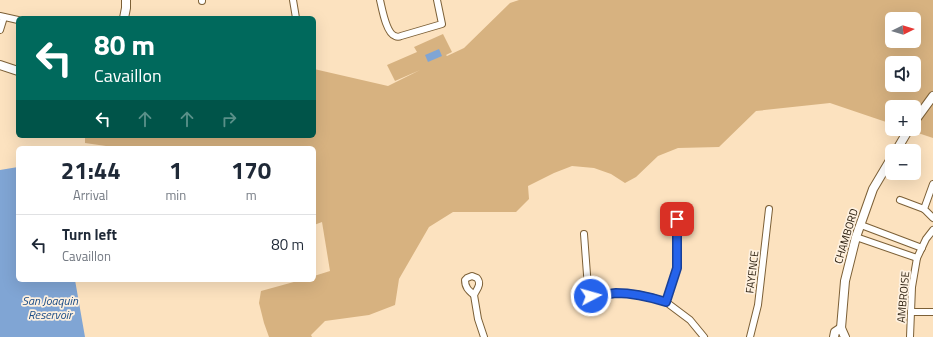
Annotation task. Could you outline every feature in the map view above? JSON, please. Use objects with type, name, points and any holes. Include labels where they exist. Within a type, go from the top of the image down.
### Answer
[{"type":"street","points":[[124,16],[126,0]]},
{"type":"street","points":[[293,0],[296,16]]},
{"type":"street","points":[[380,0],[389,30],[391,34],[396,37],[442,24],[437,0]]},
{"type":"street","points":[[0,30],[2,16],[16,20]]},
{"type":"street","points":[[0,65],[16,70]]},
{"type":"street","points":[[921,112],[933,96]]},
{"type":"street","name":"CHAMBORD","points":[[845,337],[835,334],[845,281],[856,237],[873,189],[885,169]]},
{"type":"street","points":[[924,209],[933,184]]},
{"type":"street","points":[[900,200],[924,209],[933,218]]},
{"type":"street","name":"FAYENCE","points":[[750,337],[758,305],[769,209]]},
{"type":"street","points":[[666,302],[677,268],[677,219]]},
{"type":"street","points":[[861,224],[922,248]]},
{"type":"street","name":"AMBROISE","points":[[910,337],[912,287],[917,258],[926,239],[933,230]]},
{"type":"street","points":[[584,234],[588,288],[591,296],[598,297],[615,293],[635,294],[666,302],[690,320],[704,337]]},
{"type":"street","name":"AMBROISE","points":[[856,237],[917,258]]},
{"type":"street","points":[[474,294],[478,319],[484,337]]},
{"type":"street","points":[[911,312],[933,312]]},
{"type":"shaded area","points":[[519,0],[933,0],[933,138],[921,134],[921,100],[885,100],[885,122],[830,103],[756,111],[719,147],[678,148],[658,156],[636,177],[625,183],[611,174],[594,168],[572,166],[528,186],[529,199],[516,212],[453,212],[429,227],[399,279],[395,305],[369,315],[325,321],[311,335],[312,337],[269,337],[259,303],[261,291],[294,282],[316,282],[316,275],[330,271],[322,222],[316,224],[316,146],[106,146],[85,143],[85,138],[316,138],[316,69],[388,86],[420,70],[395,81],[387,65],[417,52],[414,47],[443,34],[452,52],[446,55],[447,56],[464,48],[510,3]]},
{"type":"water","points":[[439,49],[442,56],[428,62],[425,55]]},
{"type":"water","name":"San Joaquin Reservoir","points":[[16,167],[16,282],[75,282],[85,337],[0,337],[0,170]]},
{"type":"route","points":[[591,296],[598,297],[615,293],[635,294],[666,302],[677,268],[677,219]]}]
